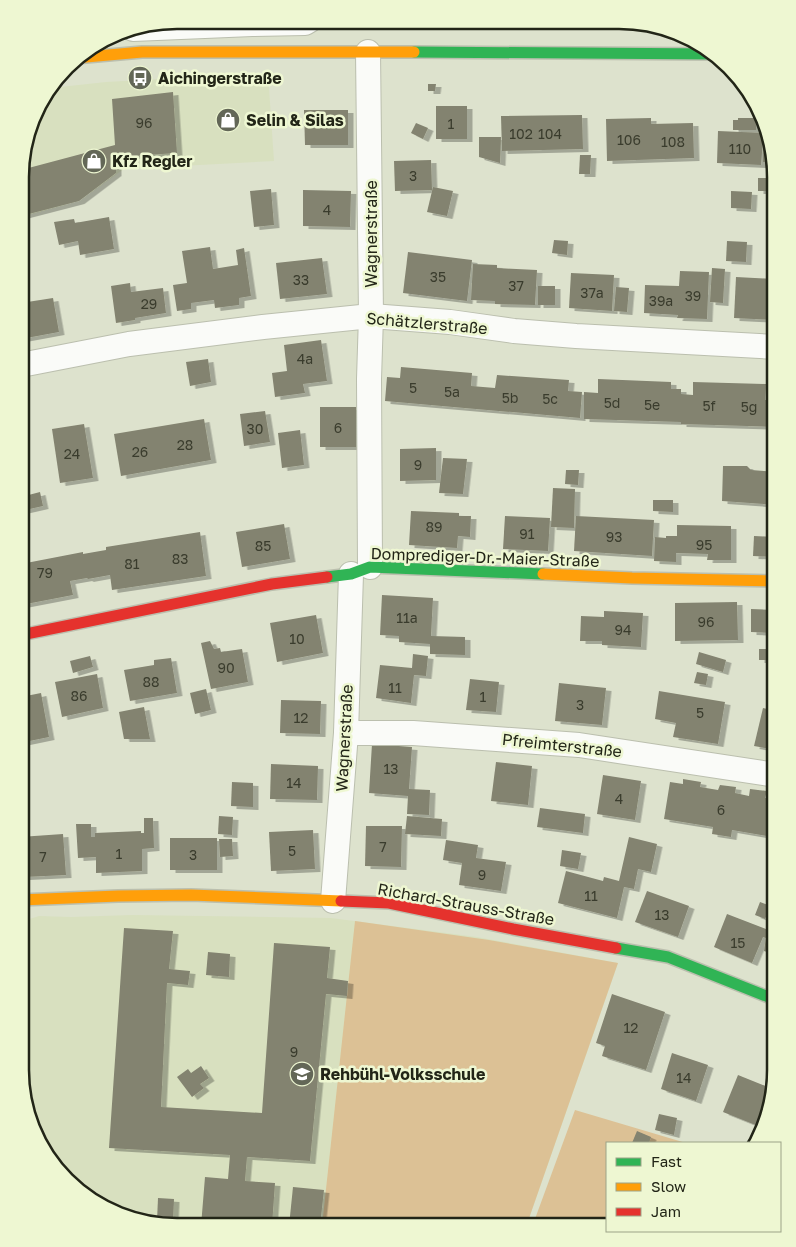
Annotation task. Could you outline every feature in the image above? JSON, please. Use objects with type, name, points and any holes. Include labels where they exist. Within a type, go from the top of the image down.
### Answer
[{"type":"street","points":[[90,57],[142,52],[701,54]]},
{"type":"street","name":"Wagnerstraße","points":[[333,901],[360,570],[369,379],[371,316],[368,52]]},
{"type":"street","name":"Schätzlerstraße","points":[[29,364],[129,344],[263,326],[371,316],[450,322],[514,331],[576,336],[767,347]]},
{"type":"street","name":"Domprediger-Dr.-Maier-Straße","points":[[29,633],[272,584],[360,570],[767,581]]},
{"type":"street","name":"Pfreimterstraße","points":[[346,732],[413,732],[579,745],[767,774]]},
{"type":"street","name":"Richard-Strauss-Straße","points":[[29,900],[191,895],[390,903],[513,929],[668,956],[767,996]]},
{"type":"shaded area","points":[[268,73],[274,161],[124,169],[79,201],[29,215],[30,157],[40,120],[49,103],[59,87],[106,82]]},
{"type":"shaded area","name":"Rehbühl-Volksschule","points":[[132,915],[331,918],[477,937],[618,963],[529,1218],[157,1217],[120,1207],[87,1188],[72,1175],[59,1160],[49,1144],[40,1127],[34,1109],[29,1080],[29,919],[39,916]]},
{"type":"shaded area","points":[[355,921],[489,940],[618,963],[529,1218],[323,1218]]},
{"type":"shaded area","points":[[575,1110],[683,1142],[606,1142],[606,1218],[535,1218]]},
{"type":"building","points":[[428,84],[436,84],[435,91],[428,91]]},
{"type":"building","points":[[173,92],[177,153],[116,157],[116,173],[79,201],[29,214],[29,168],[115,145],[112,99]]},
{"type":"building","points":[[436,106],[467,106],[467,139],[436,139]]},
{"type":"building","points":[[304,110],[348,110],[348,145],[305,145]]},
{"type":"building","points":[[582,115],[583,149],[502,151],[501,116]]},
{"type":"building","points":[[651,118],[651,124],[693,123],[694,158],[607,161],[606,119]]},
{"type":"building","points":[[738,118],[755,118],[756,130],[733,130],[733,120],[738,120]]},
{"type":"building","points":[[416,123],[428,128],[423,139],[411,133]]},
{"type":"building","points":[[718,131],[760,133],[763,143],[761,165],[717,163]]},
{"type":"building","points":[[479,137],[501,137],[500,163],[479,157]]},
{"type":"building","points":[[763,144],[766,162],[763,162]]},
{"type":"building","points":[[580,155],[591,155],[590,174],[579,174]]},
{"type":"building","points":[[431,160],[432,190],[395,191],[394,161]]},
{"type":"building","points":[[758,178],[767,178],[767,191],[758,191]]},
{"type":"building","points":[[433,187],[453,191],[447,216],[427,212]]},
{"type":"building","points":[[271,189],[274,225],[254,227],[250,191]]},
{"type":"building","points":[[303,190],[351,191],[350,227],[303,226]]},
{"type":"building","points":[[731,191],[752,192],[751,209],[731,208]]},
{"type":"building","points":[[109,217],[114,249],[80,255],[78,241],[59,245],[54,222],[74,219],[75,223]]},
{"type":"building","points":[[554,240],[568,241],[567,255],[552,253]]},
{"type":"building","points":[[727,241],[747,242],[746,262],[726,261]]},
{"type":"building","points":[[210,247],[213,269],[238,265],[236,250],[244,248],[251,296],[239,298],[239,305],[215,308],[214,300],[191,303],[191,309],[177,311],[173,285],[187,283],[182,251]]},
{"type":"building","points":[[408,252],[472,260],[467,301],[403,293]]},
{"type":"building","points":[[322,258],[327,294],[280,299],[276,263]]},
{"type":"building","points":[[473,264],[497,265],[497,268],[537,270],[535,305],[495,304],[495,301],[471,300]]},
{"type":"building","points":[[712,268],[725,269],[723,303],[710,302]]},
{"type":"building","points":[[680,271],[709,272],[707,319],[677,318],[678,315],[644,313],[645,285],[679,286]]},
{"type":"building","points":[[571,273],[614,275],[612,311],[569,308]]},
{"type":"building","points":[[736,277],[767,279],[767,320],[734,318]]},
{"type":"building","points":[[130,283],[131,292],[163,288],[166,313],[116,323],[111,286]]},
{"type":"building","points":[[538,286],[555,286],[555,305],[538,305]]},
{"type":"building","points":[[616,287],[629,288],[627,312],[614,311]]},
{"type":"building","points":[[53,298],[59,332],[29,338],[29,302]]},
{"type":"building","points":[[321,340],[327,381],[303,384],[305,393],[275,397],[272,373],[287,371],[284,345]]},
{"type":"building","points":[[208,359],[211,382],[190,386],[186,362]]},
{"type":"building","points":[[401,367],[472,373],[471,386],[495,388],[497,375],[569,380],[568,391],[582,392],[580,418],[385,401],[387,377],[400,378]]},
{"type":"building","points":[[598,379],[671,382],[671,389],[681,389],[681,394],[693,395],[693,382],[766,384],[767,427],[584,419],[584,392],[598,393]]},
{"type":"building","points":[[320,407],[356,407],[356,447],[320,447]]},
{"type":"building","points":[[265,411],[270,442],[244,446],[240,414]]},
{"type":"building","points":[[204,419],[211,460],[121,476],[114,434]]},
{"type":"building","points":[[84,424],[93,478],[60,483],[52,429]]},
{"type":"building","points":[[300,430],[304,465],[282,468],[278,433]]},
{"type":"building","points":[[436,448],[436,480],[400,481],[400,449]]},
{"type":"building","points":[[443,458],[467,459],[463,494],[439,493]]},
{"type":"building","points":[[723,466],[747,466],[751,470],[767,471],[767,504],[722,501]]},
{"type":"building","points":[[566,470],[579,470],[578,485],[565,484]]},
{"type":"building","points":[[553,488],[575,489],[574,528],[551,527]]},
{"type":"building","points":[[40,492],[43,506],[29,509],[29,495]]},
{"type":"building","points":[[653,500],[673,500],[673,512],[653,511]]},
{"type":"building","points":[[411,511],[459,513],[459,516],[471,516],[470,537],[458,536],[457,548],[409,545]]},
{"type":"building","points":[[505,516],[550,518],[548,551],[503,549]]},
{"type":"building","points":[[576,516],[654,520],[652,556],[574,551]]},
{"type":"building","points":[[284,524],[290,559],[242,567],[236,532]]},
{"type":"building","points":[[677,525],[731,526],[731,560],[707,560],[708,554],[676,553],[676,562],[654,561],[655,537],[677,536]]},
{"type":"building","points":[[200,532],[206,576],[112,590],[110,575],[87,578],[70,581],[73,595],[29,603],[29,562],[83,552],[83,554],[106,550],[106,547]]},
{"type":"building","points":[[754,536],[767,537],[767,557],[753,556]]},
{"type":"building","points":[[382,595],[433,598],[431,636],[465,637],[465,655],[430,654],[430,644],[399,642],[399,636],[380,635]]},
{"type":"building","points":[[737,602],[738,640],[675,641],[675,603]]},
{"type":"building","points":[[751,609],[767,610],[767,633],[751,632]]},
{"type":"building","points":[[604,611],[643,613],[641,647],[602,645],[602,641],[580,641],[581,616],[604,617]]},
{"type":"building","points":[[316,615],[323,653],[277,662],[270,623]]},
{"type":"building","points":[[210,641],[214,649],[220,648],[221,652],[242,649],[248,682],[211,689],[201,643]]},
{"type":"building","points":[[759,649],[767,649],[767,660],[759,660]]},
{"type":"building","points":[[699,652],[726,660],[723,672],[696,664]]},
{"type":"building","points":[[413,654],[428,656],[426,676],[414,675],[411,703],[376,698],[380,665],[412,668]]},
{"type":"building","points":[[90,656],[93,667],[73,673],[70,661]]},
{"type":"building","points":[[171,658],[177,693],[130,701],[124,670],[154,665],[154,660]]},
{"type":"building","points":[[697,672],[708,674],[706,685],[694,683]]},
{"type":"building","points":[[97,674],[103,708],[62,717],[55,682]]},
{"type":"building","points":[[470,679],[499,682],[496,712],[466,710]]},
{"type":"building","points":[[559,683],[606,688],[602,725],[555,721]]},
{"type":"building","points":[[206,689],[211,710],[195,714],[190,693]]},
{"type":"building","points":[[659,691],[725,702],[718,744],[673,737],[676,723],[655,719]]},
{"type":"building","points":[[41,693],[49,737],[29,741],[29,695]]},
{"type":"building","points":[[281,700],[321,701],[320,734],[280,733]]},
{"type":"building","points":[[144,707],[150,739],[124,739],[119,712]]},
{"type":"building","points":[[763,708],[767,709],[767,748],[754,746]]},
{"type":"building","points":[[372,744],[412,747],[409,789],[430,790],[429,815],[407,814],[408,796],[369,793]]},
{"type":"building","points":[[496,762],[532,766],[528,805],[491,801]]},
{"type":"building","points":[[271,764],[318,766],[317,800],[270,799]]},
{"type":"building","points":[[603,775],[641,781],[635,820],[597,814]]},
{"type":"building","points":[[683,779],[701,782],[700,787],[718,790],[720,785],[736,787],[735,793],[749,796],[750,789],[767,791],[765,798],[767,798],[767,836],[732,830],[731,837],[712,834],[713,827],[664,819],[670,782],[683,784]]},
{"type":"building","points":[[232,782],[253,783],[253,807],[231,806]]},
{"type":"building","points":[[540,808],[585,814],[583,833],[537,827]]},
{"type":"building","points":[[219,816],[233,817],[232,835],[218,834]]},
{"type":"building","points":[[407,816],[442,819],[441,836],[405,834]]},
{"type":"building","points":[[144,818],[153,818],[154,848],[142,849],[142,871],[96,873],[96,857],[78,858],[76,824],[91,824],[91,837],[95,837],[95,833],[141,831],[141,833],[144,833]]},
{"type":"building","points":[[366,826],[402,826],[401,867],[365,866]]},
{"type":"building","points":[[313,830],[315,869],[271,871],[269,832]]},
{"type":"building","points":[[63,834],[66,875],[29,877],[29,836]]},
{"type":"building","points":[[629,837],[657,844],[651,872],[638,869],[634,889],[624,887],[617,918],[558,903],[566,871],[603,881],[604,877],[619,881]]},
{"type":"building","points":[[170,838],[217,838],[217,870],[170,870]]},
{"type":"building","points":[[219,839],[232,839],[233,856],[220,857]]},
{"type":"building","points":[[446,840],[478,845],[476,858],[506,862],[501,891],[459,885],[462,863],[443,860]]},
{"type":"building","points":[[562,850],[581,853],[578,869],[560,866]]},
{"type":"building","points":[[647,891],[689,906],[678,937],[635,922]]},
{"type":"building","points":[[760,902],[767,905],[765,919],[755,915]]},
{"type":"building","points":[[727,914],[766,929],[767,925],[767,952],[764,951],[766,938],[763,937],[752,963],[714,947]]},
{"type":"building","points":[[124,928],[173,931],[169,969],[190,971],[188,985],[167,983],[161,1107],[262,1113],[274,943],[330,947],[327,978],[348,981],[347,996],[326,994],[310,1161],[247,1157],[245,1181],[275,1183],[273,1218],[202,1218],[205,1177],[228,1179],[230,1155],[109,1148]]},
{"type":"building","points":[[208,952],[230,954],[229,977],[206,975]]},
{"type":"building","points":[[612,994],[665,1012],[646,1070],[602,1056],[605,1046],[596,1043]]},
{"type":"building","points":[[672,1053],[708,1065],[696,1101],[661,1089]]},
{"type":"building","points":[[201,1066],[209,1078],[200,1084],[204,1088],[192,1097],[177,1077],[188,1069],[191,1073]]},
{"type":"building","points":[[738,1075],[766,1086],[756,1125],[723,1112]]},
{"type":"building","points":[[659,1114],[677,1118],[674,1135],[655,1130]]},
{"type":"building","points":[[637,1131],[651,1137],[649,1142],[632,1142]]},
{"type":"building","points":[[293,1187],[324,1190],[321,1218],[290,1218]]},
{"type":"building","points":[[158,1198],[174,1199],[173,1218],[157,1217]]},
{"type":"traffic: fast","points":[[414,52],[701,54]]},
{"type":"traffic: fast","points":[[327,577],[351,574],[370,567],[543,574]]},
{"type":"traffic: fast","points":[[616,948],[668,957],[767,996]]},
{"type":"traffic: slow","points":[[90,57],[142,52],[414,52]]},
{"type":"traffic: slow","points":[[543,574],[767,581]]},
{"type":"traffic: slow","points":[[29,900],[191,895],[341,901]]},
{"type":"traffic: jam","points":[[29,633],[272,584],[327,577]]},
{"type":"traffic: jam","points":[[341,901],[389,903],[616,948]]},
{"type":"place","name":"Aichingerstraße","points":[[140,78]]},
{"type":"place","name":"Selin & Silas","points":[[228,120]]},
{"type":"place","name":"Kfz Regler","points":[[94,161]]},
{"type":"place","name":"Rehbühl-Volksschule","points":[[302,1074]]}]
